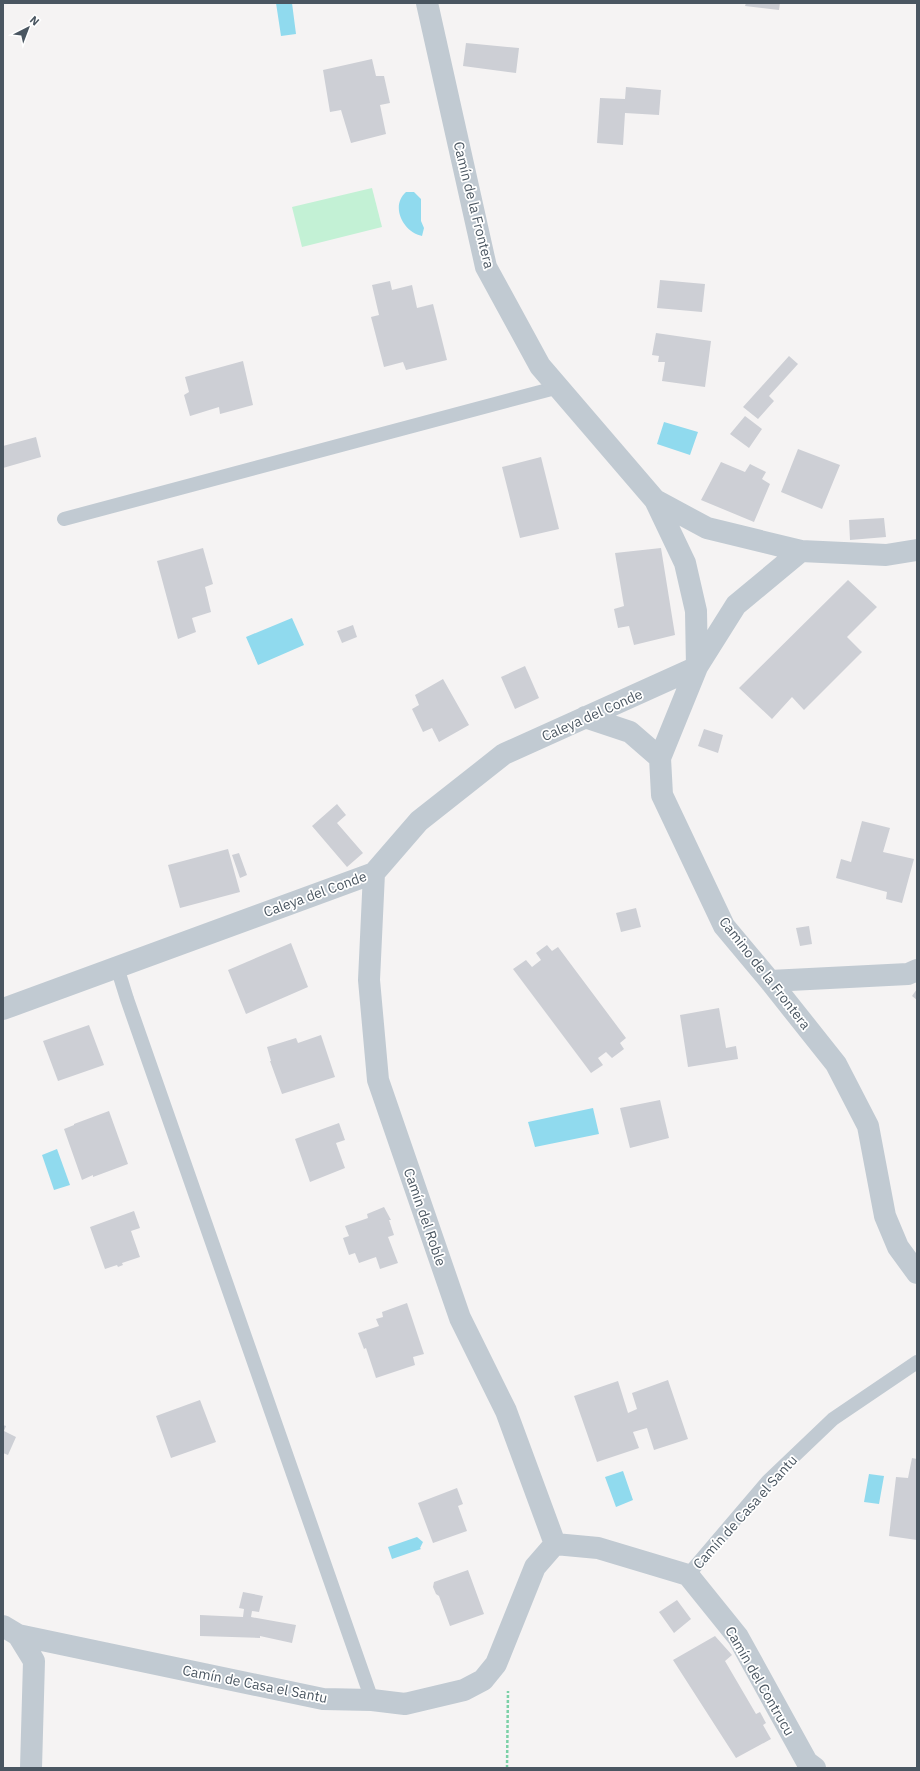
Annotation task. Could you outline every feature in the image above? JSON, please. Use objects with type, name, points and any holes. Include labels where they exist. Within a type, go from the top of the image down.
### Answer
[{"type":"street","name":"Camín de la Frontera","points":[[427,3],[486,267],[540,366],[655,500]]},
{"type":"street","points":[[655,500],[707,528],[801,551],[886,555],[917,550]]},
{"type":"street","points":[[655,500],[685,563],[696,610],[698,667]]},
{"type":"street","name":"Camino de la Frontera","points":[[801,551],[736,605],[698,667],[660,758],[662,794],[724,926],[836,1064],[868,1126],[885,1216],[898,1247],[917,1273]]},
{"type":"street","name":"Caleya del Conde","points":[[3,1009],[374,873],[419,821],[504,754],[698,667]]},
{"type":"street","points":[[585,717],[630,732],[660,758]]},
{"type":"street","name":"Camín del Roble","points":[[374,873],[369,980],[378,1080],[460,1318],[506,1411],[555,1544]]},
{"type":"street","points":[[770,981],[908,974],[917,970]]},
{"type":"street","name":"Camín de Casa el Santu","points":[[10,1630],[323,1700],[372,1700],[405,1704],[464,1690],[483,1680],[496,1664],[534,1566],[555,1544],[598,1548],[688,1575]]},
{"type":"street","name":"Camín del Contrucu","points":[[688,1575],[738,1637],[807,1762],[815,1768]]},
{"type":"street","points":[[10,1630],[34,1661],[31,1768]]},
{"type":"lane","points":[[64,519],[559,387]]},
{"type":"lane","points":[[117,967],[132,1014],[372,1700]]},
{"type":"lane","name":"Camín de Casa el Santu","points":[[688,1575],[768,1481],[833,1419],[917,1362]]},
{"type":"path","points":[[496,1664],[508,1685],[507,1768]]},
{"type":"green space","points":[[372,188],[382,227],[302,247],[292,207]]},
{"type":"water","points":[[276,3],[292,3],[296,34],[281,36]]},
{"type":"water","points":[[406,192],[414,192],[421,199],[421,221],[424,228],[422,236],[415,234],[409,229],[401,218],[399,204],[401,198]]},
{"type":"water","points":[[664,422],[698,432],[690,455],[657,444]]},
{"type":"water","points":[[292,618],[304,645],[258,665],[246,637]]},
{"type":"water","points":[[593,1108],[599,1134],[535,1147],[528,1122]]},
{"type":"water","points":[[57,1149],[70,1185],[54,1190],[42,1155]]},
{"type":"water","points":[[623,1471],[633,1500],[616,1507],[605,1477]]},
{"type":"water","points":[[869,1474],[884,1476],[879,1504],[864,1502]]},
{"type":"water","points":[[417,1537],[423,1542],[420,1548],[421,1549],[392,1559],[388,1547]]},
{"type":"building","points":[[746,3],[780,3],[779,10],[745,6]]},
{"type":"building","points":[[466,43],[519,48],[516,73],[463,66]]},
{"type":"building","points":[[372,59],[376,76],[384,76],[390,103],[380,105],[386,134],[351,143],[341,110],[330,112],[323,70]]},
{"type":"building","points":[[626,87],[661,90],[659,115],[625,113],[623,145],[597,143],[600,98],[625,99]]},
{"type":"building","points":[[660,280],[705,284],[702,312],[657,308]]},
{"type":"building","points":[[390,281],[392,290],[412,285],[417,308],[433,304],[447,360],[406,370],[403,362],[384,367],[371,317],[379,315],[372,285]]},
{"type":"building","points":[[656,333],[711,341],[705,387],[662,381],[665,362],[658,362],[659,356],[652,355]]},
{"type":"building","points":[[789,356],[798,364],[769,396],[774,401],[758,419],[743,407]]},
{"type":"building","points":[[243,361],[253,405],[220,414],[219,407],[190,416],[184,395],[189,392],[185,377]]},
{"type":"building","points":[[745,416],[762,429],[749,448],[730,434]]},
{"type":"building","points":[[36,437],[41,457],[3,468],[3,446]]},
{"type":"building","points":[[798,449],[840,465],[822,509],[781,492]]},
{"type":"building","points":[[541,457],[559,529],[520,538],[502,467]]},
{"type":"building","points":[[721,462],[745,472],[750,464],[766,472],[762,479],[770,484],[754,522],[701,500]]},
{"type":"building","points":[[884,518],[886,537],[850,540],[849,520]]},
{"type":"building","points":[[203,548],[213,584],[205,587],[211,612],[192,618],[196,632],[178,639],[157,561]]},
{"type":"building","points":[[661,548],[675,635],[634,645],[629,626],[618,628],[614,609],[624,606],[615,553]]},
{"type":"building","points":[[848,580],[877,607],[847,637],[862,652],[804,710],[792,697],[772,719],[739,688]]},
{"type":"building","points":[[353,625],[357,637],[342,643],[337,631]]},
{"type":"building","points":[[525,666],[539,698],[515,709],[501,677]]},
{"type":"building","points":[[443,679],[469,725],[439,742],[432,728],[423,732],[412,709],[419,705],[415,695]]},
{"type":"building","points":[[704,729],[723,735],[718,753],[698,746]]},
{"type":"building","points":[[337,804],[346,815],[337,823],[363,853],[347,867],[312,826]]},
{"type":"building","points":[[862,821],[890,828],[883,852],[914,859],[902,903],[886,899],[887,892],[836,878],[841,859],[851,862]]},
{"type":"building","points":[[228,849],[240,892],[180,908],[168,865]]},
{"type":"building","points":[[239,853],[247,875],[240,878],[232,855]]},
{"type":"building","points":[[636,908],[641,927],[621,932],[616,913]]},
{"type":"building","points":[[809,926],[812,944],[800,946],[796,928]]},
{"type":"building","points":[[291,943],[308,987],[246,1014],[228,970]]},
{"type":"building","points":[[547,945],[552,951],[558,947],[626,1038],[620,1043],[624,1049],[612,1058],[606,1052],[598,1058],[603,1065],[591,1073],[513,969],[526,960],[532,967],[541,960],[536,953]]},
{"type":"building","points":[[917,989],[917,1000],[912,996]]},
{"type":"building","points":[[719,1008],[726,1048],[736,1046],[738,1059],[688,1067],[680,1015]]},
{"type":"building","points":[[89,1025],[104,1065],[58,1081],[43,1041]]},
{"type":"building","points":[[321,1035],[335,1077],[282,1094],[270,1061],[267,1047],[296,1038],[298,1043]]},
{"type":"building","points":[[660,1100],[669,1138],[630,1148],[620,1108]]},
{"type":"building","points":[[109,1111],[128,1164],[82,1180],[64,1129]]},
{"type":"building","points":[[339,1123],[345,1140],[336,1143],[345,1168],[310,1182],[295,1139]]},
{"type":"building","points":[[384,1207],[391,1220],[389,1220],[394,1235],[388,1237],[398,1263],[380,1269],[376,1257],[359,1263],[355,1253],[349,1255],[343,1238],[349,1236],[345,1226],[368,1218],[367,1214]]},
{"type":"building","points":[[134,1211],[140,1228],[131,1231],[140,1257],[122,1263],[123,1265],[118,1267],[117,1265],[105,1269],[90,1227]]},
{"type":"building","points":[[407,1303],[424,1354],[413,1357],[415,1365],[376,1378],[366,1348],[364,1349],[358,1333],[379,1326],[376,1319],[383,1317],[382,1312]]},
{"type":"building","points":[[668,1380],[688,1439],[654,1450],[647,1428],[633,1432],[639,1448],[597,1462],[574,1396],[618,1381],[628,1413],[637,1409],[632,1393]]},
{"type":"building","points":[[200,1400],[216,1442],[171,1458],[156,1416]]},
{"type":"building","points":[[3,1425],[6,1426],[4,1431],[16,1437],[8,1455],[3,1453]]},
{"type":"building","points":[[912,1458],[917,1459],[917,1540],[889,1536],[896,1477],[908,1478]]},
{"type":"building","points":[[457,1488],[463,1504],[458,1506],[467,1531],[433,1543],[418,1503]]},
{"type":"building","points":[[468,1570],[484,1614],[450,1626],[439,1596],[436,1594],[433,1587],[434,1582]]},
{"type":"building","points":[[243,1592],[263,1596],[259,1612],[252,1611],[251,1617],[296,1625],[292,1643],[260,1636],[260,1638],[200,1636],[200,1615],[243,1617],[244,1609],[239,1608]]},
{"type":"building","points":[[677,1600],[691,1619],[674,1633],[659,1612]]},
{"type":"building","points":[[715,1636],[732,1655],[725,1661],[756,1714],[760,1712],[766,1723],[763,1725],[771,1739],[736,1758],[673,1660]]}]
